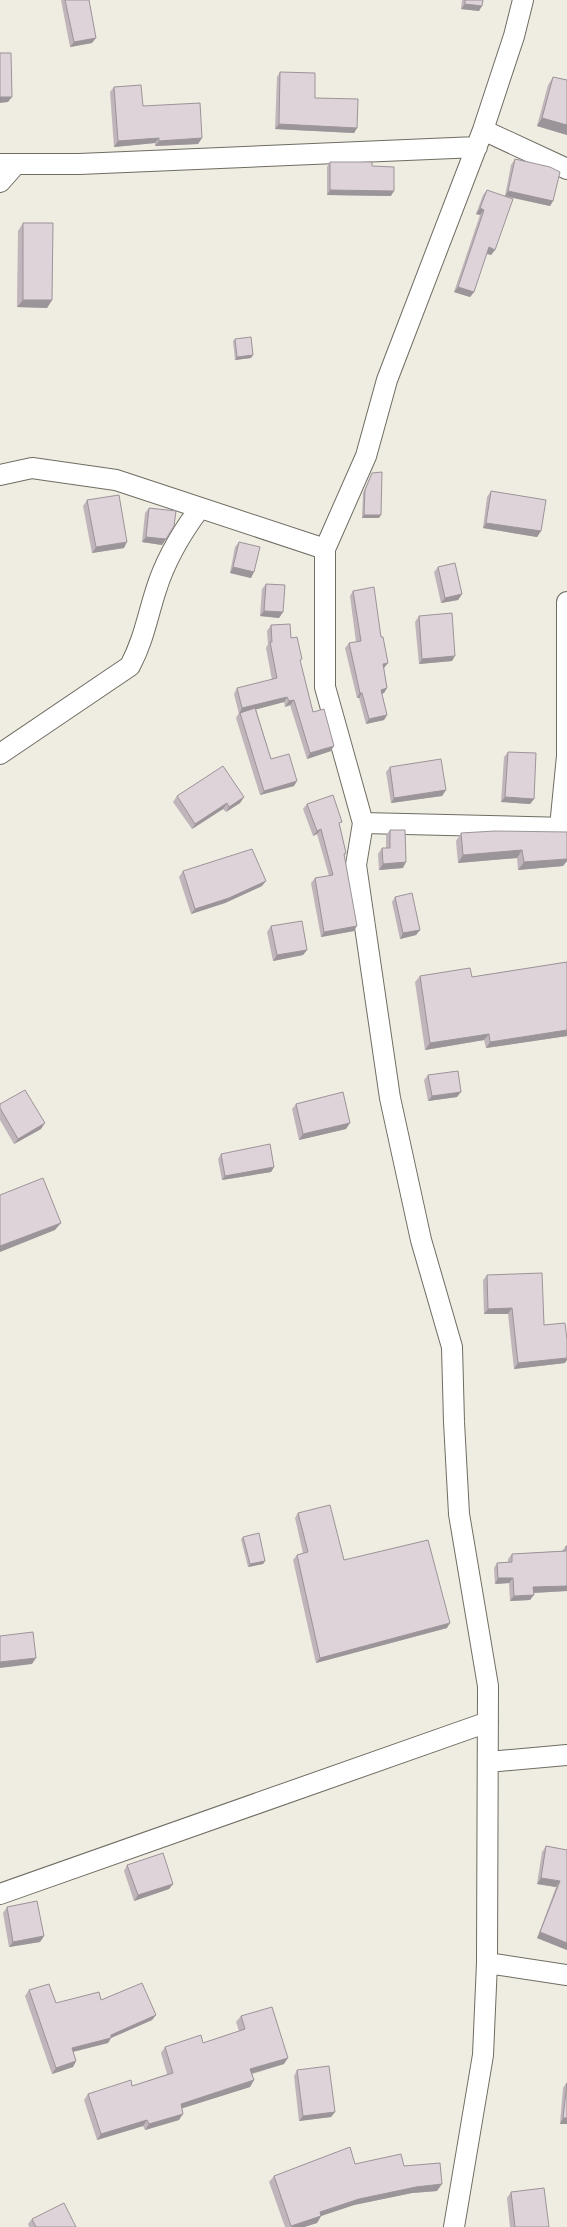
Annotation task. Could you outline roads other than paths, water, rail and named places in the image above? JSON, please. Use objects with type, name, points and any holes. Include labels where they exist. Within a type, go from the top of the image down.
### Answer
[{"type":"street","points":[[450,2225],[483,2055],[488,1963],[488,1686],[459,1514],[452,1347],[421,1240],[390,1098],[356,865],[363,823],[325,687],[325,549],[366,456],[387,380],[480,138],[514,36],[523,0]]},
{"type":"street","points":[[0,182],[8,164],[79,164],[480,138],[567,169]]},
{"type":"street","points":[[0,475],[32,468],[116,480],[325,549]]},
{"type":"street","points":[[0,754],[130,666],[142,643],[156,588],[184,529],[200,508]]},
{"type":"street","points":[[363,823],[563,828],[567,756],[567,602]]},
{"type":"street","points":[[0,1894],[488,1722]]},
{"type":"street","points":[[488,1762],[567,1755]]},
{"type":"street","points":[[488,1963],[567,1975]]}]
